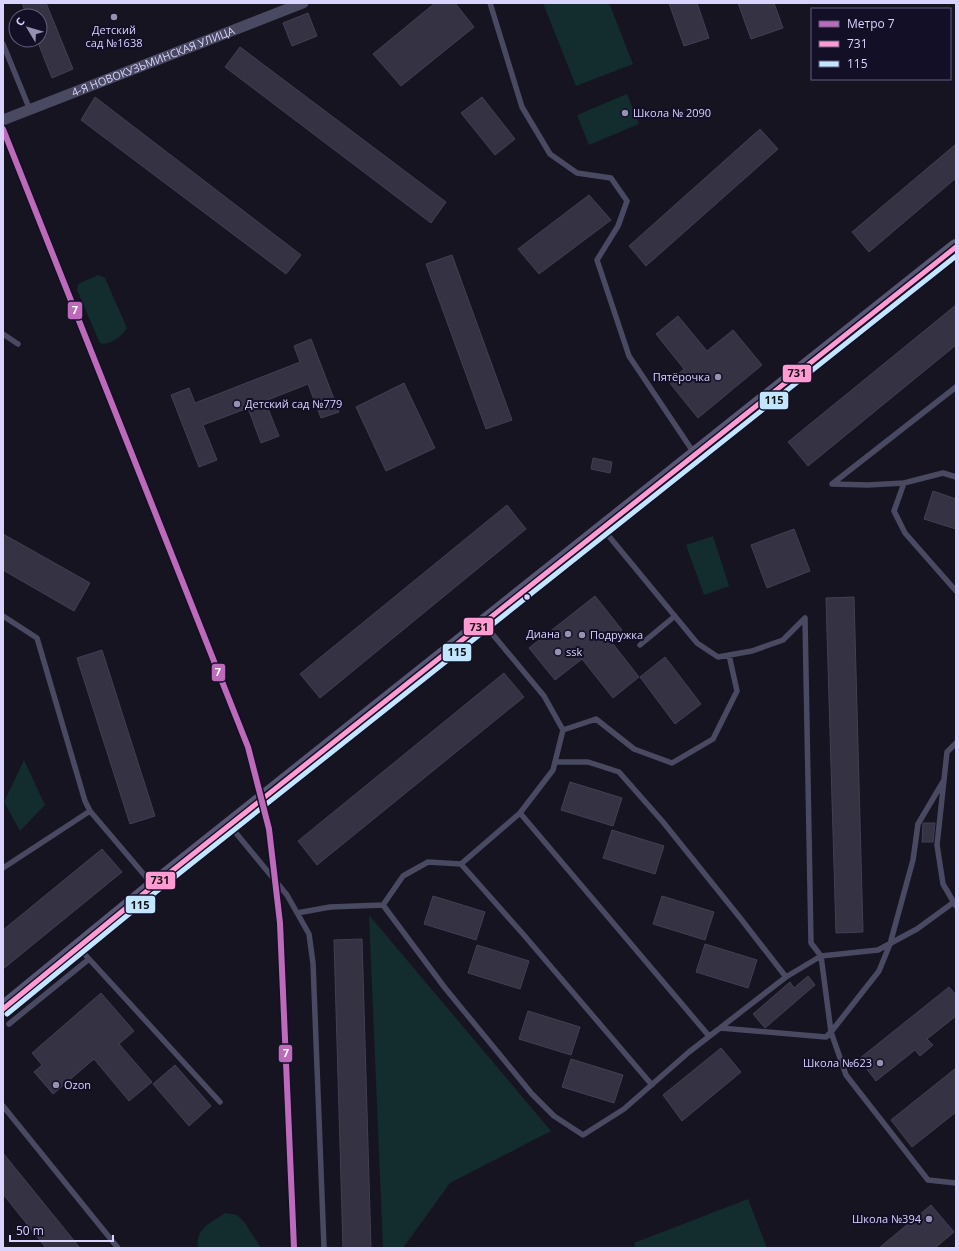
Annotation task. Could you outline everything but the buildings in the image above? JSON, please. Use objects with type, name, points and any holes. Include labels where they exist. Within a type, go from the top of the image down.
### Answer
[{"type":"main road","points":[[6,1017],[78,947],[153,886],[956,247]]},
{"type":"street","name":"4-Я НОВОКУЗЬМИНСКАЯ УЛИЦА","points":[[3,120],[303,3]]},
{"type":"lane","points":[[490,3],[522,108],[550,154],[577,173],[611,178],[627,201],[618,226],[597,260],[629,356],[695,455]]},
{"type":"lane","points":[[3,44],[30,110]]},
{"type":"lane","points":[[3,334],[18,344]]},
{"type":"lane","points":[[956,387],[832,484],[868,485],[904,483],[943,473],[956,477]]},
{"type":"lane","points":[[904,483],[894,511],[905,533],[956,591]]},
{"type":"lane","points":[[603,528],[697,643],[718,657],[752,651],[783,640],[805,618],[811,943],[821,956],[831,1032],[846,1075],[928,1180],[956,1183]]},
{"type":"lane","points":[[3,616],[37,638],[85,801],[90,811],[153,886]]},
{"type":"lane","points":[[640,645],[675,616]]},
{"type":"lane","points":[[383,905],[404,876],[428,862],[460,864],[520,813],[553,770],[556,762],[563,730],[544,696],[483,623]]},
{"type":"lane","points":[[563,730],[596,719],[634,749],[672,763],[713,739],[737,691],[729,655]]},
{"type":"lane","points":[[383,905],[445,988],[532,1094],[554,1116],[583,1135],[624,1109],[689,1052],[786,977],[821,956],[878,950],[917,929],[955,904],[944,884],[937,845],[947,752],[956,743]]},
{"type":"lane","points":[[556,762],[588,762],[619,772],[663,822],[786,977]]},
{"type":"lane","points":[[720,1028],[826,1036],[831,1032],[879,972],[890,944],[913,860],[918,824],[944,780]]},
{"type":"lane","points":[[3,868],[90,811]]},
{"type":"lane","points":[[520,813],[709,1036]]},
{"type":"lane","points":[[230,825],[286,895],[309,934],[313,963],[324,1248]]},
{"type":"lane","points":[[460,864],[523,934],[652,1085]]},
{"type":"lane","points":[[297,913],[330,907],[383,905]]},
{"type":"lane","points":[[78,947],[220,1102]]},
{"type":"lane","points":[[6,1017],[89,959]]},
{"type":"lane","points":[[3,1106],[118,1248]]},
{"type":"green space","points":[[543,3],[609,3],[633,64],[576,86]]},
{"type":"green space","points":[[627,94],[639,124],[589,145],[577,115]]},
{"type":"green space","points":[[98,275],[105,278],[127,328],[115,340],[104,344],[100,343],[77,290],[78,284]]},
{"type":"green space","points":[[713,536],[729,586],[704,595],[686,545]]},
{"type":"green space","points":[[24,760],[45,805],[20,831],[4,802]]},
{"type":"green space","points":[[369,915],[551,1131],[450,1183],[403,1248],[383,1248]]},
{"type":"green space","points":[[748,1199],[767,1248],[636,1248],[634,1243]]},
{"type":"green space","points":[[225,1213],[237,1215],[245,1223],[261,1248],[198,1248],[199,1236],[205,1227]]},
{"type":"metro line","name":"7","points":[[3,129],[248,747],[269,829],[280,923],[294,1248]]},
{"type":"transit line","name":"731","points":[[3,1009],[153,886],[956,247]]},
{"type":"transit line","name":"115","points":[[7,1014],[157,891],[956,256]]},
{"type":"place","name":"Детский сад №1638","points":[[114,17]]},
{"type":"place","name":"Школа № 2090","points":[[625,113]]},
{"type":"place","name":"Пятёрочка","points":[[718,377]]},
{"type":"place","name":"Детский сад №779","points":[[237,404]]},
{"type":"place","name":"Диана","points":[[568,634]]},
{"type":"place","name":"Подружка","points":[[582,635]]},
{"type":"place","name":"ssk","points":[[558,652]]},
{"type":"place","name":"Школа №623","points":[[880,1063]]},
{"type":"place","name":"Ozon","points":[[56,1085]]},
{"type":"place","name":"Школа №394","points":[[929,1219]]}]
